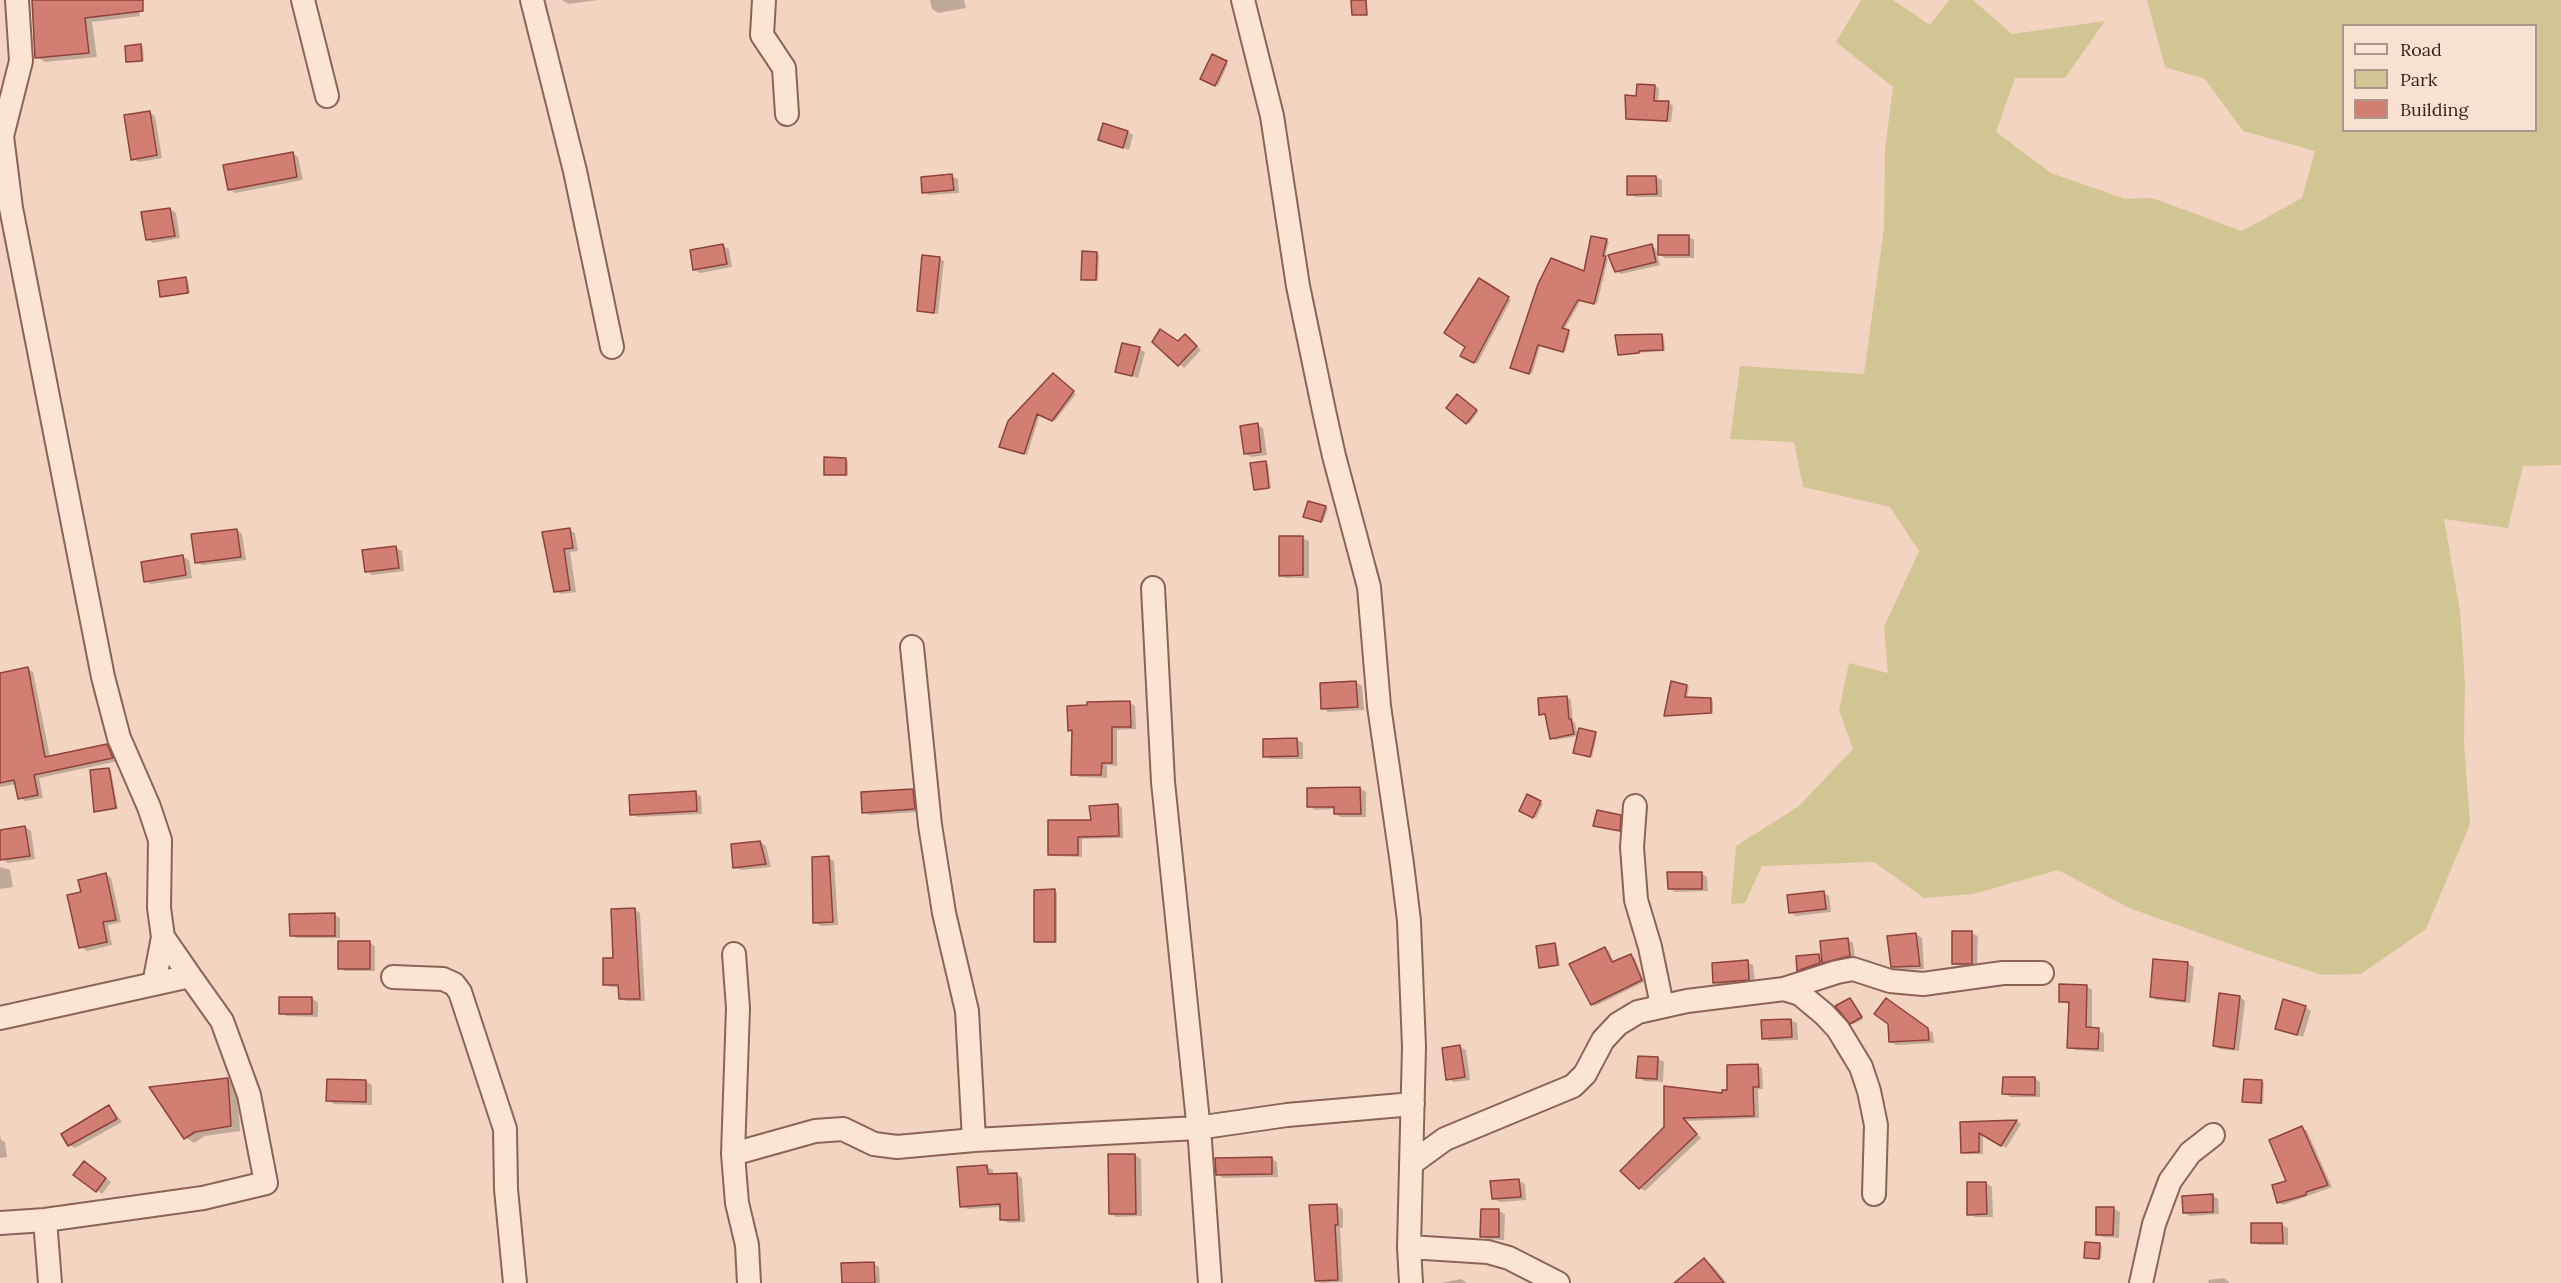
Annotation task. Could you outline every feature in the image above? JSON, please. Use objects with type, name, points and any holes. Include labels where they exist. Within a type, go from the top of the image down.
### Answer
[{"type":"street","points":[[16,0],[21,61],[2,136],[11,208],[103,676],[119,738],[150,807],[160,840],[159,908],[163,937],[154,984]]},
{"type":"street","points":[[303,0],[327,96]]},
{"type":"street","points":[[532,0],[549,77],[575,171],[612,347]]},
{"type":"street","points":[[764,0],[762,34],[784,68],[787,114]]},
{"type":"street","points":[[1243,0],[1272,116],[1298,286],[1329,434],[1369,587],[1379,706],[1408,921],[1414,1047],[1409,1247],[1411,1283]]},
{"type":"street","points":[[1153,588],[1163,782],[1200,1141],[1210,1283]]},
{"type":"street","points":[[912,647],[930,825],[944,914],[967,1011],[974,1140]]},
{"type":"street","points":[[1635,806],[1632,847],[1636,900],[1650,947],[1662,1005]]},
{"type":"street","points":[[0,1223],[45,1220],[202,1198],[266,1183],[249,1095],[222,1021],[163,937]]},
{"type":"street","points":[[734,954],[738,1008],[733,1154],[737,1203],[747,1245],[749,1283]]},
{"type":"street","points":[[1412,1163],[1445,1139],[1573,1086],[1585,1074],[1603,1040],[1618,1024],[1638,1012],[1662,1005],[1784,989],[1853,969],[1890,981],[1923,984],[2003,973],[2042,973]]},
{"type":"street","points":[[0,1018],[190,976]]},
{"type":"street","points":[[393,977],[443,979],[454,984],[460,992],[506,1129],[506,1189],[515,1283]]},
{"type":"street","points":[[1784,989],[1800,994],[1824,1014],[1848,1044],[1861,1066],[1876,1125],[1874,1194]]},
{"type":"street","points":[[733,1154],[815,1131],[843,1129],[874,1144],[897,1147],[974,1140],[1197,1128],[1287,1115],[1413,1104]]},
{"type":"street","points":[[2141,1283],[2154,1224],[2170,1181],[2190,1153],[2213,1135]]},
{"type":"street","points":[[45,1220],[50,1283]]},
{"type":"street","points":[[1409,1247],[1488,1252],[1509,1258],[1558,1283]]},
{"type":"green space","points":[[1861,0],[1893,0],[1930,25],[1949,0],[1973,0],[2012,34],[2105,21],[2065,78],[2015,78],[1996,132],[2051,173],[2125,199],[2152,198],[2242,231],[2302,198],[2315,151],[2243,131],[2205,79],[2165,67],[2147,0],[2561,0],[2561,465],[2523,466],[2508,528],[2444,519],[2460,611],[2465,683],[2464,742],[2470,824],[2426,929],[2361,974],[2322,975],[2261,955],[2129,908],[2058,870],[1973,894],[1924,898],[1874,862],[1762,866],[1745,903],[1731,904],[1736,846],[1799,806],[1853,749],[1839,710],[1849,663],[1888,673],[1884,627],[1919,551],[1890,507],[1803,487],[1794,442],[1730,439],[1740,366],[1864,374],[1884,228],[1885,150],[1893,87],[1836,42]]},
{"type":"building","points":[[32,0],[143,0],[143,11],[85,18],[89,53],[35,58]]},
{"type":"building","points":[[1351,0],[1366,0],[1367,15],[1352,15]]},
{"type":"building","points":[[141,44],[142,61],[126,62],[125,46]]},
{"type":"building","points":[[1212,54],[1227,61],[1215,86],[1200,79]]},
{"type":"building","points":[[1637,84],[1655,85],[1654,101],[1669,101],[1667,121],[1626,119],[1625,95],[1636,96]]},
{"type":"building","points":[[150,111],[157,155],[131,160],[124,115]]},
{"type":"building","points":[[1103,123],[1128,131],[1123,148],[1098,140]]},
{"type":"building","points":[[293,152],[297,177],[228,190],[223,165]]},
{"type":"building","points":[[952,174],[954,190],[922,193],[921,177]]},
{"type":"building","points":[[1627,176],[1656,176],[1657,194],[1627,195]]},
{"type":"building","points":[[170,208],[175,236],[146,240],[141,212]]},
{"type":"building","points":[[1658,235],[1689,235],[1689,255],[1658,255]]},
{"type":"building","points":[[1591,236],[1607,239],[1603,256],[1606,256],[1594,304],[1578,300],[1562,328],[1569,330],[1563,352],[1538,345],[1529,374],[1510,368],[1538,284],[1551,258],[1584,271]]},
{"type":"building","points":[[723,244],[727,264],[693,270],[690,250]]},
{"type":"building","points":[[1652,244],[1656,262],[1615,272],[1608,255]]},
{"type":"building","points":[[1082,251],[1097,252],[1096,280],[1081,280]]},
{"type":"building","points":[[922,255],[940,257],[934,313],[917,311]]},
{"type":"building","points":[[186,277],[188,293],[160,297],[158,281]]},
{"type":"building","points":[[1479,278],[1509,297],[1474,363],[1460,356],[1465,347],[1444,333]]},
{"type":"building","points":[[1160,329],[1178,341],[1185,334],[1197,346],[1178,366],[1152,342]]},
{"type":"building","points":[[1662,334],[1663,350],[1618,355],[1615,335]]},
{"type":"building","points":[[1122,343],[1140,347],[1132,376],[1115,372]]},
{"type":"building","points":[[1053,373],[1074,391],[1052,421],[1037,414],[1024,454],[999,447],[1008,421]]},
{"type":"building","points":[[1457,394],[1477,410],[1466,424],[1446,408]]},
{"type":"building","points":[[1258,423],[1261,452],[1244,454],[1240,426]]},
{"type":"building","points":[[824,457],[846,458],[846,475],[824,475]]},
{"type":"building","points":[[1266,461],[1269,488],[1254,490],[1250,463]]},
{"type":"building","points":[[1308,501],[1326,506],[1321,522],[1303,517]]},
{"type":"building","points":[[570,528],[573,548],[564,549],[570,590],[554,592],[542,532]]},
{"type":"building","points":[[237,529],[241,557],[195,563],[191,534]]},
{"type":"building","points":[[1279,536],[1303,536],[1303,575],[1279,576]]},
{"type":"building","points":[[396,546],[399,568],[365,572],[362,550]]},
{"type":"building","points":[[183,555],[186,575],[144,582],[141,562]]},
{"type":"building","points":[[28,667],[45,757],[107,744],[113,758],[34,775],[38,795],[18,799],[14,780],[0,783],[0,673]]},
{"type":"building","points":[[1356,681],[1358,707],[1321,709],[1320,683]]},
{"type":"building","points":[[1671,681],[1687,685],[1685,697],[1711,698],[1711,713],[1664,716]]},
{"type":"building","points":[[1567,696],[1569,719],[1571,719],[1574,734],[1550,739],[1545,714],[1539,715],[1538,698]]},
{"type":"building","points":[[1130,701],[1131,727],[1112,727],[1112,763],[1102,763],[1101,775],[1071,775],[1072,730],[1068,731],[1067,706],[1087,705],[1087,702]]},
{"type":"building","points":[[1579,728],[1596,732],[1590,757],[1573,753]]},
{"type":"building","points":[[1297,738],[1298,756],[1263,757],[1263,739]]},
{"type":"building","points":[[109,768],[116,808],[94,812],[90,770]]},
{"type":"building","points":[[1360,787],[1361,814],[1334,814],[1334,807],[1307,807],[1307,788]]},
{"type":"building","points":[[913,789],[915,809],[862,813],[861,792]]},
{"type":"building","points":[[696,791],[697,811],[630,815],[629,795]]},
{"type":"building","points":[[1527,794],[1541,801],[1533,818],[1519,811]]},
{"type":"building","points":[[1118,804],[1119,836],[1078,837],[1078,855],[1048,855],[1048,820],[1091,820],[1089,806]]},
{"type":"building","points":[[1597,810],[1621,815],[1620,831],[1593,826]]},
{"type":"building","points":[[25,826],[30,856],[0,860],[0,830]]},
{"type":"building","points":[[760,841],[766,864],[733,868],[731,844]]},
{"type":"building","points":[[829,856],[833,922],[813,923],[812,857]]},
{"type":"building","points":[[1667,872],[1702,872],[1702,889],[1668,889]]},
{"type":"building","points":[[106,873],[116,920],[103,922],[107,942],[79,948],[67,895],[81,892],[78,880]]},
{"type":"building","points":[[1055,889],[1055,942],[1034,942],[1034,890]]},
{"type":"building","points":[[1824,891],[1826,909],[1789,913],[1787,895]]},
{"type":"building","points":[[635,908],[640,999],[619,999],[618,985],[603,985],[603,958],[613,958],[611,909]]},
{"type":"building","points":[[335,913],[335,936],[290,936],[289,914]]},
{"type":"building","points":[[1952,931],[1972,931],[1972,964],[1952,964]]},
{"type":"building","points":[[1916,933],[1920,966],[1891,967],[1887,936]]},
{"type":"building","points":[[1848,938],[1850,956],[1822,963],[1820,941]]},
{"type":"building","points":[[338,941],[370,941],[370,969],[338,969]]},
{"type":"building","points":[[1555,943],[1558,965],[1539,968],[1536,946]]},
{"type":"building","points":[[1605,947],[1612,962],[1631,954],[1642,980],[1591,1005],[1569,964]]},
{"type":"building","points":[[1819,954],[1820,963],[1797,971],[1796,956]]},
{"type":"building","points":[[2153,959],[2188,962],[2185,1001],[2150,997]]},
{"type":"building","points":[[1748,960],[1749,980],[1713,983],[1712,963]]},
{"type":"building","points":[[2059,984],[2087,985],[2086,1027],[2099,1028],[2098,1049],[2067,1048],[2069,1002],[2059,1002]]},
{"type":"building","points":[[2219,993],[2240,996],[2234,1049],[2213,1046]]},
{"type":"building","points":[[279,997],[312,997],[312,1014],[279,1014]]},
{"type":"building","points":[[1850,998],[1862,1017],[1850,1024],[1835,1006]]},
{"type":"building","points":[[1886,998],[1928,1028],[1929,1040],[1889,1042],[1888,1024],[1874,1014]]},
{"type":"building","points":[[2283,999],[2306,1006],[2297,1035],[2275,1029]]},
{"type":"building","points":[[1791,1019],[1792,1037],[1762,1039],[1761,1020]]},
{"type":"building","points":[[1460,1045],[1465,1077],[1446,1080],[1442,1048]]},
{"type":"building","points":[[1638,1056],[1658,1057],[1657,1079],[1636,1078]]},
{"type":"building","points":[[1758,1064],[1759,1087],[1753,1087],[1754,1116],[1683,1118],[1697,1134],[1639,1189],[1620,1171],[1664,1127],[1664,1086],[1722,1093],[1722,1090],[1727,1090],[1727,1065]]},
{"type":"building","points":[[2003,1077],[2035,1077],[2035,1095],[2002,1094]]},
{"type":"building","points":[[228,1078],[231,1126],[195,1132],[184,1139],[149,1087]]},
{"type":"building","points":[[327,1079],[366,1080],[366,1102],[326,1101]]},
{"type":"building","points":[[2244,1079],[2262,1080],[2261,1103],[2242,1102]]},
{"type":"building","points":[[109,1105],[117,1119],[68,1146],[61,1134]]},
{"type":"building","points":[[2017,1120],[2001,1146],[1979,1133],[1979,1152],[1961,1153],[1960,1122]]},
{"type":"building","points":[[2302,1126],[2328,1185],[2306,1192],[2306,1195],[2277,1203],[2272,1185],[2286,1181],[2269,1140]]},
{"type":"building","points":[[1108,1154],[1135,1154],[1136,1214],[1109,1214]]},
{"type":"building","points":[[1272,1157],[1272,1174],[1216,1175],[1215,1158]]},
{"type":"building","points":[[84,1161],[106,1178],[96,1192],[73,1175]]},
{"type":"building","points":[[987,1165],[988,1174],[1017,1173],[1019,1220],[1000,1220],[1000,1204],[960,1207],[957,1167]]},
{"type":"building","points":[[1519,1179],[1521,1197],[1492,1199],[1490,1181]]},
{"type":"building","points":[[1967,1182],[1986,1182],[1987,1214],[1967,1215]]},
{"type":"building","points":[[2213,1194],[2213,1212],[2183,1213],[2182,1196]]},
{"type":"building","points":[[1337,1204],[1338,1225],[1335,1225],[1338,1280],[1315,1281],[1309,1205]]},
{"type":"building","points":[[2096,1207],[2114,1207],[2113,1235],[2096,1235]]},
{"type":"building","points":[[1481,1209],[1499,1209],[1499,1237],[1480,1237]]},
{"type":"building","points":[[2251,1223],[2282,1223],[2283,1243],[2251,1243]]},
{"type":"building","points":[[2085,1242],[2100,1243],[2099,1259],[2084,1258]]},
{"type":"building","points":[[1704,1258],[1724,1283],[1674,1283]]},
{"type":"building","points":[[874,1262],[875,1283],[842,1283],[841,1263]]}]
